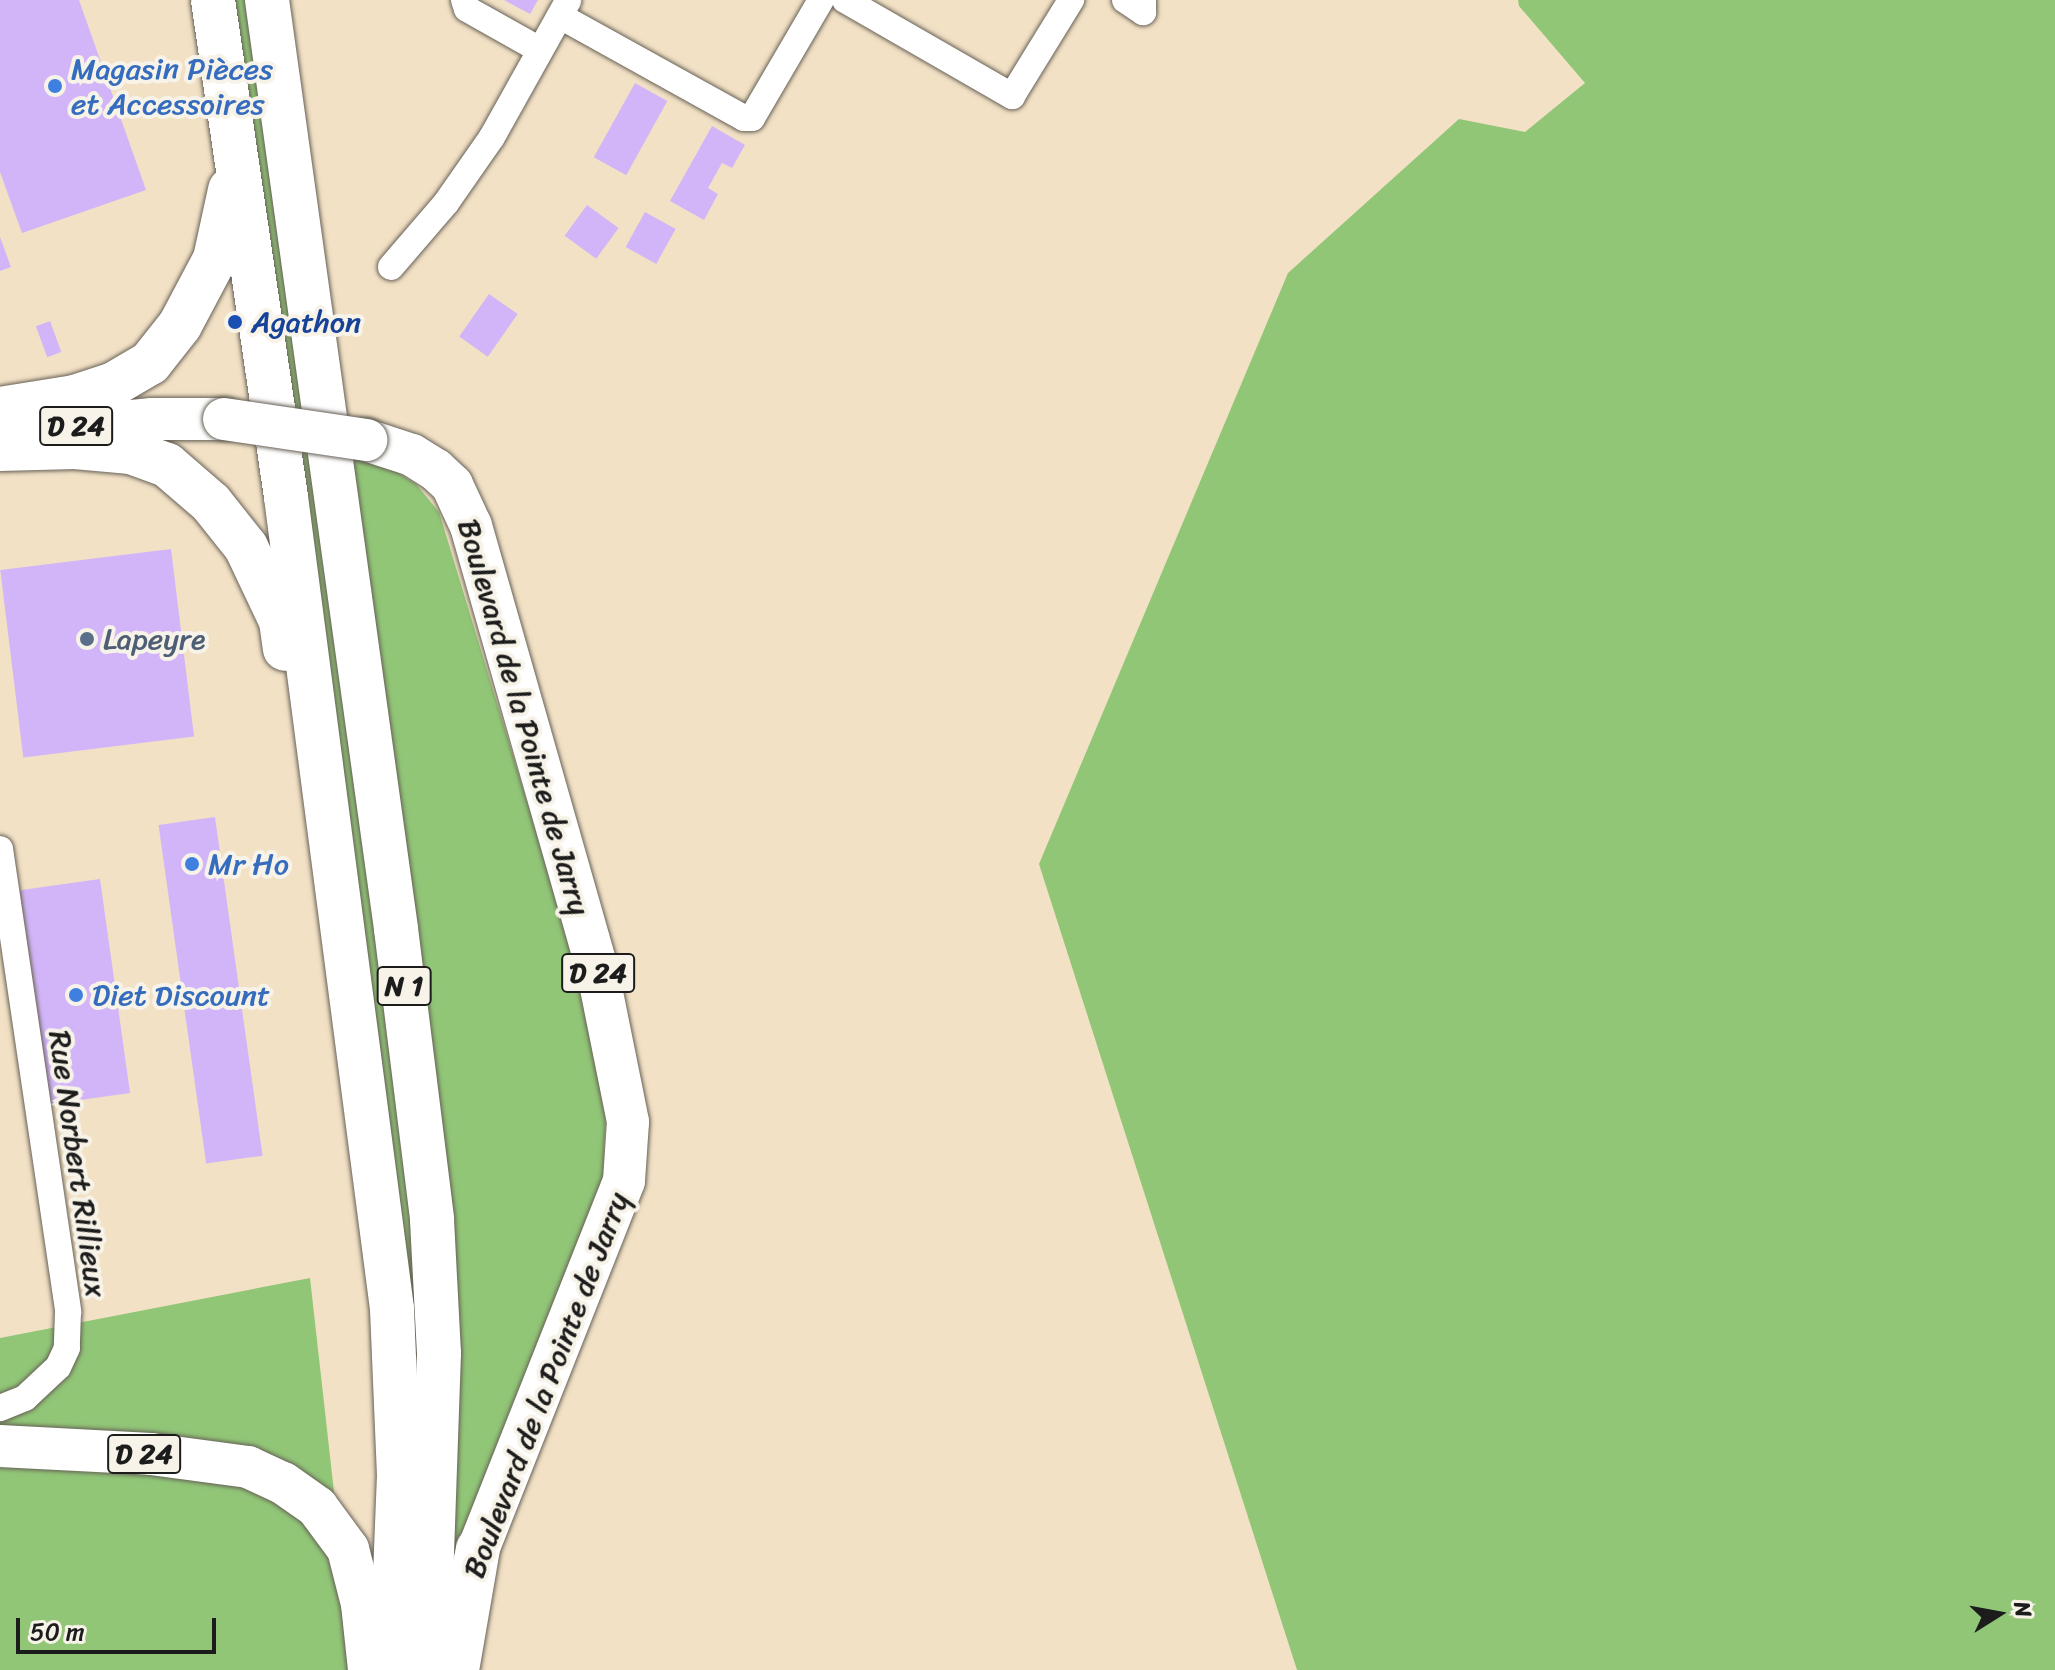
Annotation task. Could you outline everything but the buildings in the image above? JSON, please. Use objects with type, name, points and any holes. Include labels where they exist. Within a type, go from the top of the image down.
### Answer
[{"type":"highway","name":"N 1","points":[[213,0],[286,497],[392,1309],[399,1475],[391,1670]]},
{"type":"highway","name":"N 1","points":[[267,0],[384,836],[432,1220],[439,1353],[428,1670]]},
{"type":"highway","points":[[0,409],[75,397],[114,384],[150,363],[180,325],[215,259],[236,164]]},
{"type":"highway","points":[[0,449],[75,447],[131,452],[167,465],[211,503],[246,547],[281,621],[311,823],[352,989]]},
{"type":"highway","points":[[457,1670],[478,1549]]},
{"type":"main road","name":"Boulevard de la Pointe de Jarry","points":[[0,434],[152,419],[224,419],[366,440],[412,455],[436,470],[452,485],[471,526],[597,968],[628,1122],[624,1181],[554,1385],[478,1549],[447,1670]]},
{"type":"main road","name":"D 24","points":[[0,1446],[248,1467],[283,1483],[317,1507],[348,1549],[362,1604],[369,1670]]},
{"type":"street","points":[[464,0],[467,9],[540,50]]},
{"type":"street","points":[[391,267],[446,203],[492,137],[564,8],[744,118],[752,118],[821,0]]},
{"type":"street","points":[[845,0],[1012,96],[1071,0]]},
{"type":"street","points":[[1125,0],[1143,12],[1143,0]]},
{"type":"street","name":"Rue Norbert Rillieux","points":[[0,849],[65,1275],[67,1348],[58,1367],[43,1384],[25,1398],[0,1408]]},
{"type":"green space","points":[[228,0],[249,0],[398,1074],[421,1334],[418,1413]]},
{"type":"green space","points":[[1518,0],[2055,0],[2055,1670],[1297,1670],[1039,864],[1288,273],[1459,119],[1525,132],[1585,83],[1519,6]]},
{"type":"green space","points":[[342,454],[387,466],[416,484],[439,512],[559,907],[607,1093],[602,1199],[450,1567]]},
{"type":"green space","points":[[310,1278],[354,1670],[0,1670],[0,1338]]},
{"type":"place","name":"Magasin Pièces et Accessoires","points":[[55,86]]},
{"type":"place","name":"Agathon","points":[[235,322]]},
{"type":"place","name":"Lapeyre","points":[[87,639]]},
{"type":"place","name":"Mr Ho","points":[[192,864]]},
{"type":"place","name":"Diet Discount","points":[[76,995]]}]
